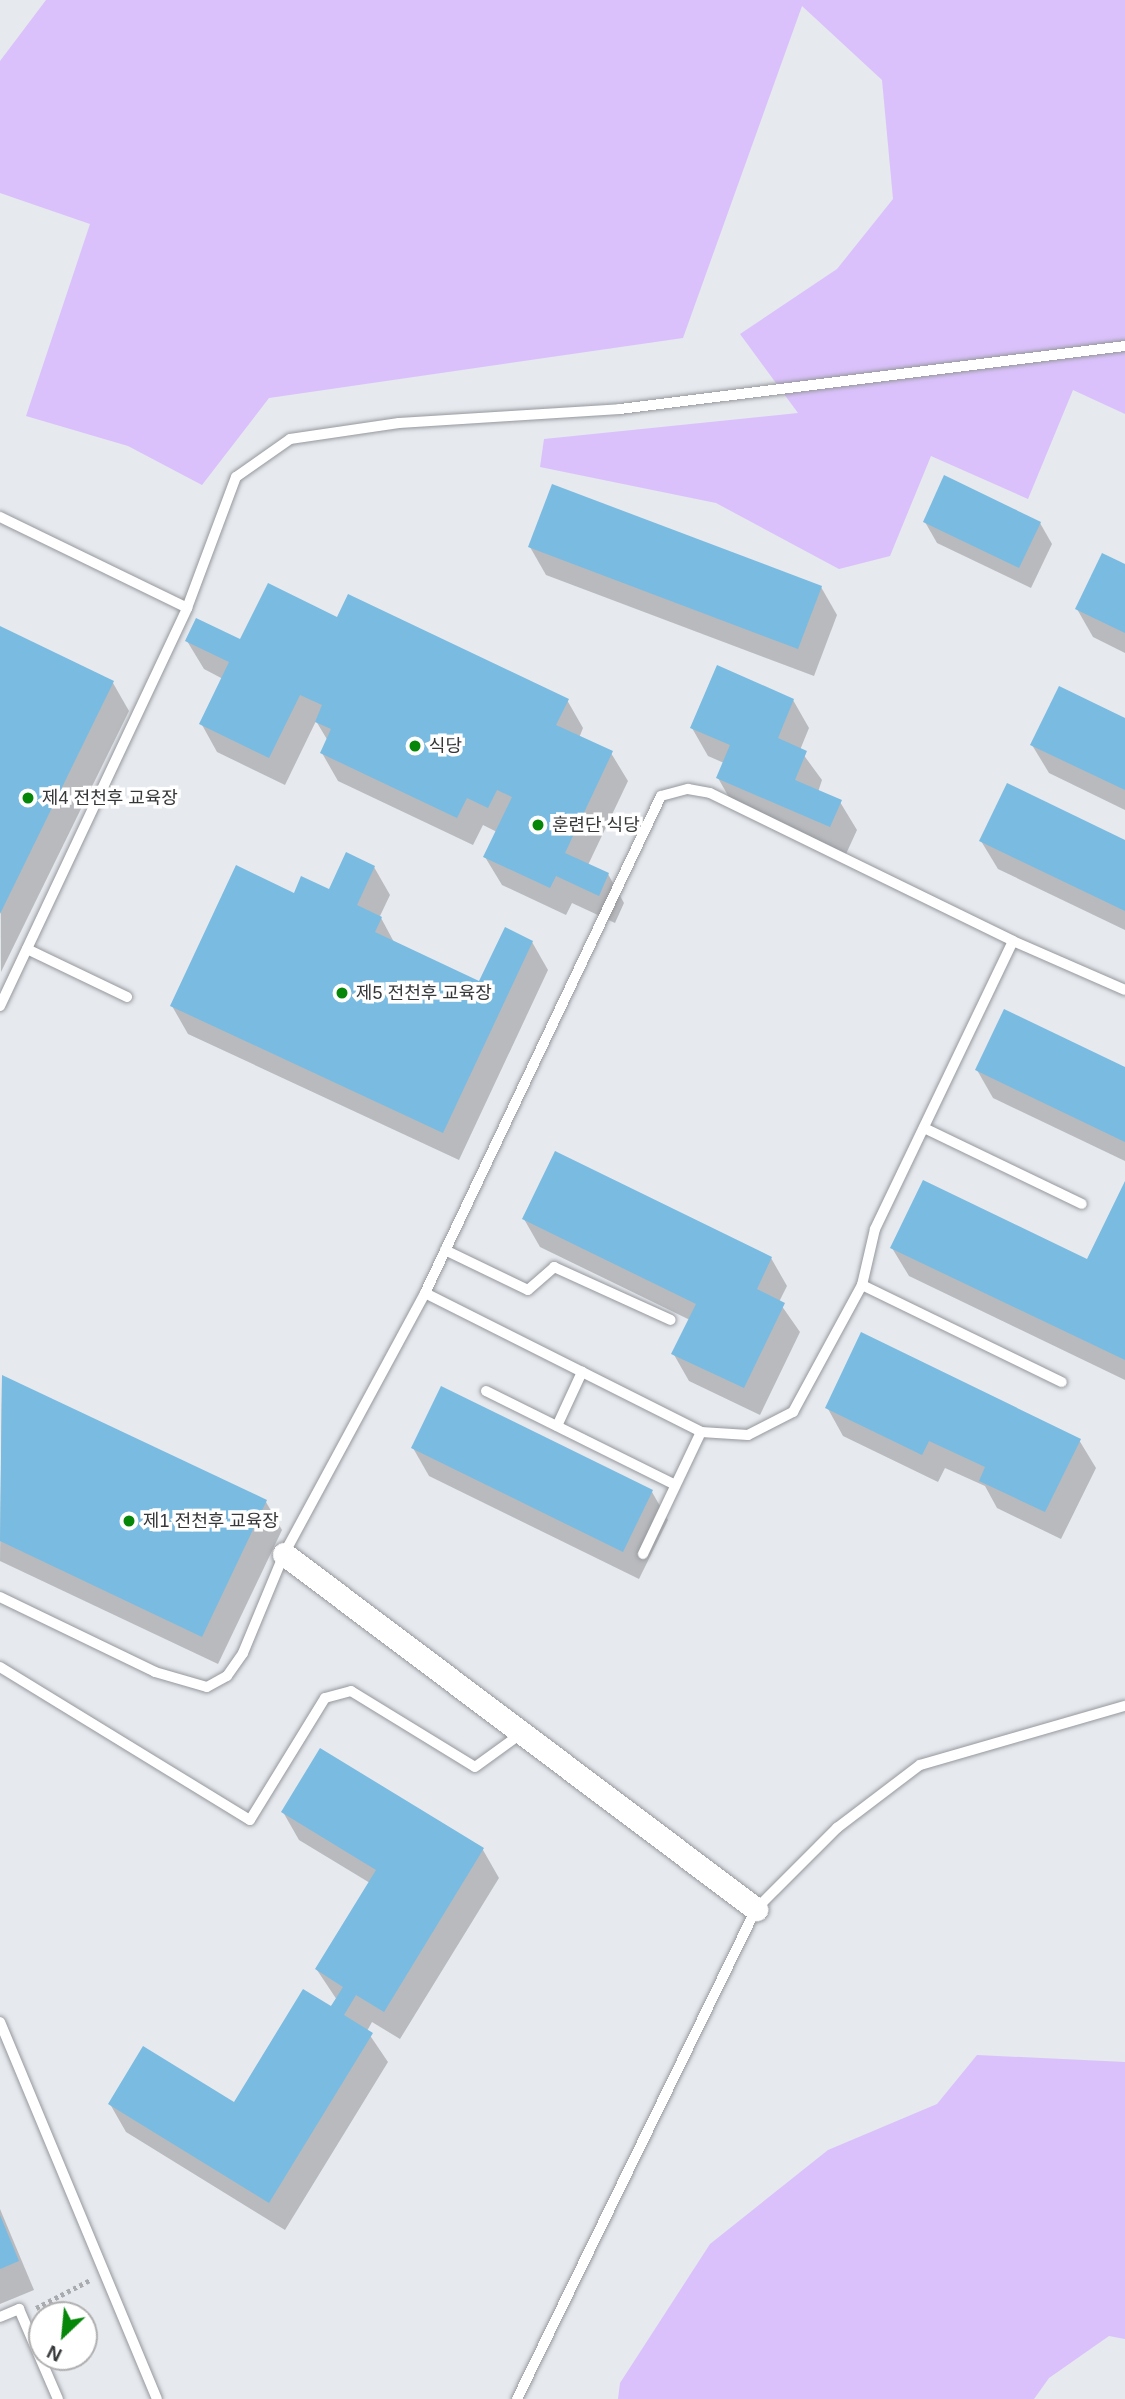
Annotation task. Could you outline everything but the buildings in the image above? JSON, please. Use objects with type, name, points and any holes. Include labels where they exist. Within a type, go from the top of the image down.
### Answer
[{"type":"street","points":[[284,1554],[756,1909]]},
{"type":"lane","points":[[0,1006],[187,608],[236,477],[290,439],[399,423],[620,409],[1125,346]]},
{"type":"lane","points":[[0,517],[187,608]]},
{"type":"lane","points":[[0,1597],[155,1672],[207,1687],[227,1676],[243,1653],[284,1554],[425,1293],[661,796],[688,789],[710,793],[1013,941],[1125,990]]},
{"type":"lane","points":[[425,1293],[701,1432],[748,1435],[793,1412],[862,1285],[875,1229],[1013,941]]},
{"type":"lane","points":[[27,949],[127,997]]},
{"type":"lane","points":[[924,1128],[1082,1204]]},
{"type":"lane","points":[[445,1250],[528,1290],[554,1267],[671,1320]]},
{"type":"lane","points":[[862,1285],[1062,1382]]},
{"type":"lane","points":[[557,1426],[582,1372]]},
{"type":"lane","points":[[486,1391],[676,1485]]},
{"type":"lane","points":[[643,1555],[701,1432]]},
{"type":"lane","points":[[0,1667],[250,1820],[325,1698],[351,1691],[475,1767],[522,1733]]},
{"type":"lane","points":[[517,2399],[756,1909],[837,1828],[920,1765],[1125,1706]]},
{"type":"lane","points":[[0,2022],[4,2045],[157,2399]]},
{"type":"lane","points":[[0,2317],[19,2309],[58,2399]]},
{"type":"path","points":[[22,2315],[103,2273]]},
{"type":"shaded area","points":[[46,0],[1125,0],[1125,414],[1073,390],[1028,499],[931,456],[890,556],[839,569],[716,503],[540,467],[544,439],[798,413],[740,334],[837,269],[893,199],[882,80],[802,6],[683,338],[269,398],[202,485],[128,446],[26,416],[90,224],[0,193],[0,61]]},
{"type":"shaded area","points":[[977,2055],[1125,2062],[1125,2339],[1109,2336],[1049,2378],[1034,2399],[618,2399],[620,2383],[710,2244],[828,2150],[937,2104]]},
{"type":"place","name":"식당","points":[[415,746]]},
{"type":"place","name":"제4 전천후 교육장","points":[[28,798]]},
{"type":"place","name":"훈련단 식당","points":[[538,825]]},
{"type":"place","name":"제5 전천후 교육장","points":[[342,993]]},
{"type":"place","name":"제1 전천후 교육장","points":[[129,1521]]}]
